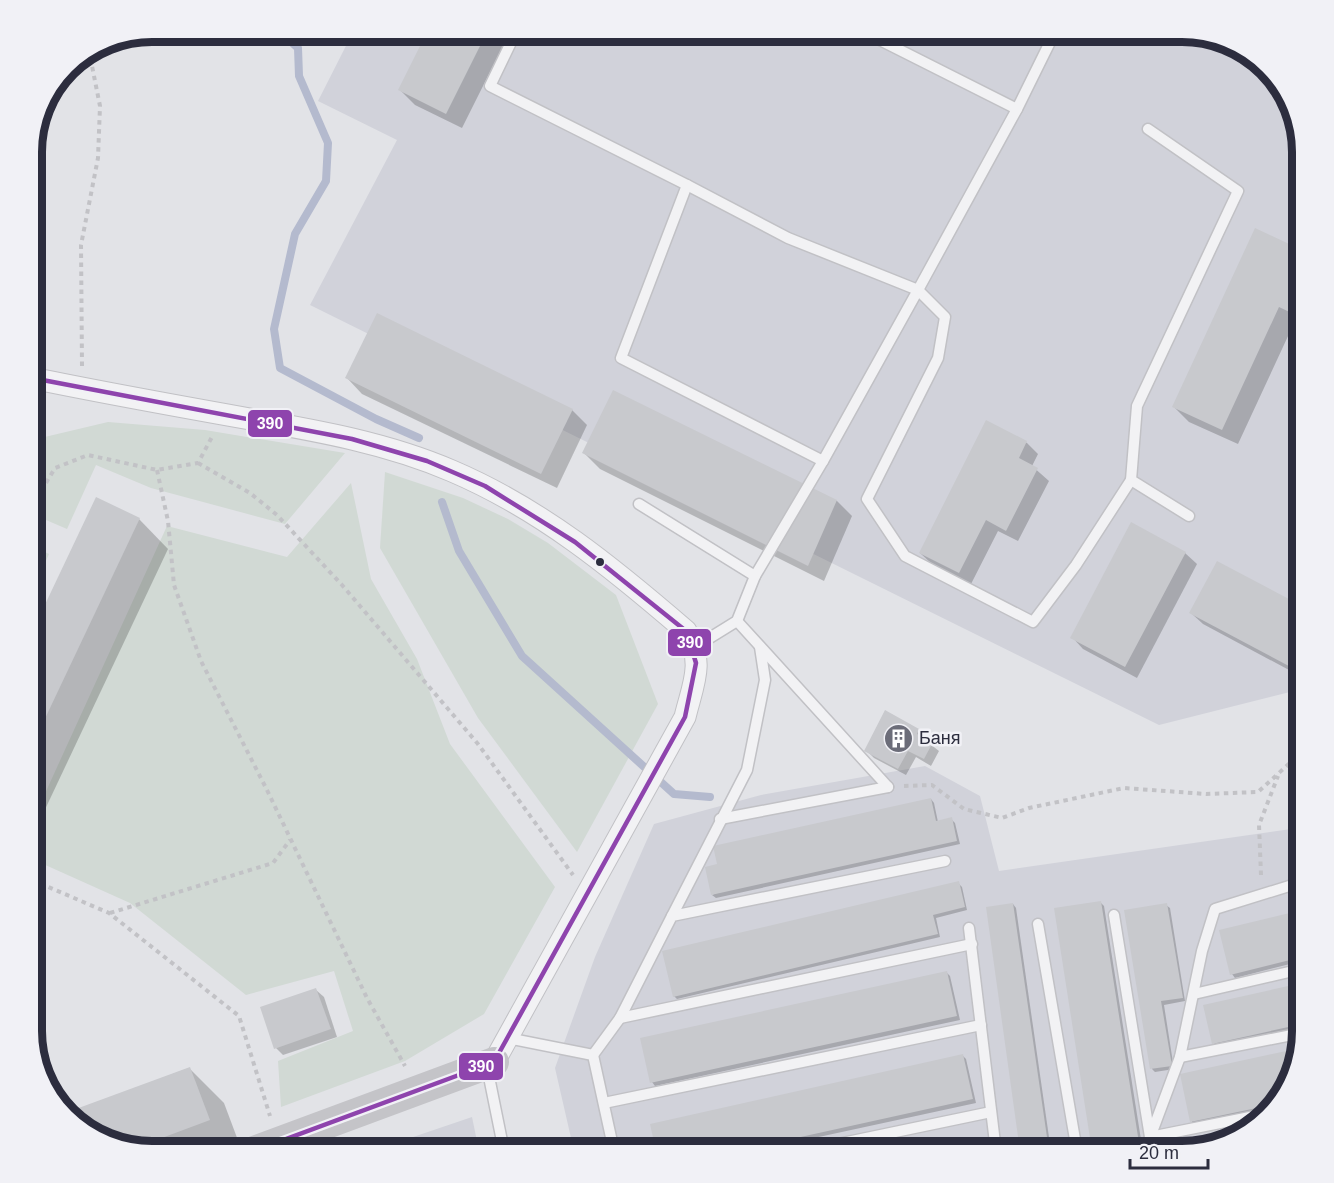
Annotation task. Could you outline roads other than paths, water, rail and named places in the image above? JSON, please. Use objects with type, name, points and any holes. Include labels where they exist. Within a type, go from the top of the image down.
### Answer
[{"type":"street","points":[[42,380],[348,438],[402,452],[451,470],[505,496],[553,524],[592,553],[686,631],[695,647],[698,667],[685,717],[588,895],[496,1055],[418,1090],[282,1141]]},
{"type":"lane","points":[[511,42],[490,86],[687,184],[788,238],[918,290],[945,316],[938,358],[867,499],[905,556],[1034,622],[1076,565],[1131,480],[1137,406],[1238,191],[1148,129]]},
{"type":"lane","points":[[884,42],[1017,109]]},
{"type":"lane","points":[[695,647],[736,621],[754,576],[823,461],[918,290],[1017,109],[1050,42]]},
{"type":"lane","points":[[687,184],[621,358],[823,461]]},
{"type":"lane","points":[[1131,480],[1189,516]]},
{"type":"lane","points":[[639,504],[754,576]]},
{"type":"lane","points":[[720,819],[888,787],[736,621]]},
{"type":"lane","points":[[612,1141],[593,1055],[620,1018],[747,770],[765,680],[760,646]]},
{"type":"lane","points":[[672,916],[945,861]]},
{"type":"lane","points":[[1149,1141],[1180,1057],[1202,951],[1215,909],[1292,885]]},
{"type":"lane","points":[[1114,915],[1150,1137]]},
{"type":"lane","points":[[1038,924],[1075,1141]]},
{"type":"lane","points":[[969,928],[995,1141]]},
{"type":"lane","points":[[620,1018],[972,944]]},
{"type":"lane","points":[[1194,994],[1292,971]]},
{"type":"lane","points":[[604,1103],[981,1025]]},
{"type":"lane","points":[[1180,1057],[1292,1036]]},
{"type":"lane","points":[[503,1141],[496,1055],[593,1055]]},
{"type":"lane","points":[[856,1141],[992,1112]]},
{"type":"lane","points":[[1150,1137],[1250,1117]]},
{"type":"waterway","points":[[291,42],[298,48],[299,76],[328,143],[326,181],[295,234],[274,329],[280,368],[376,419],[419,438]]},
{"type":"waterway","points":[[442,502],[459,551],[522,656],[674,794],[710,797]]},
{"type":"place","name":"Баня","points":[[898,738]]}]
